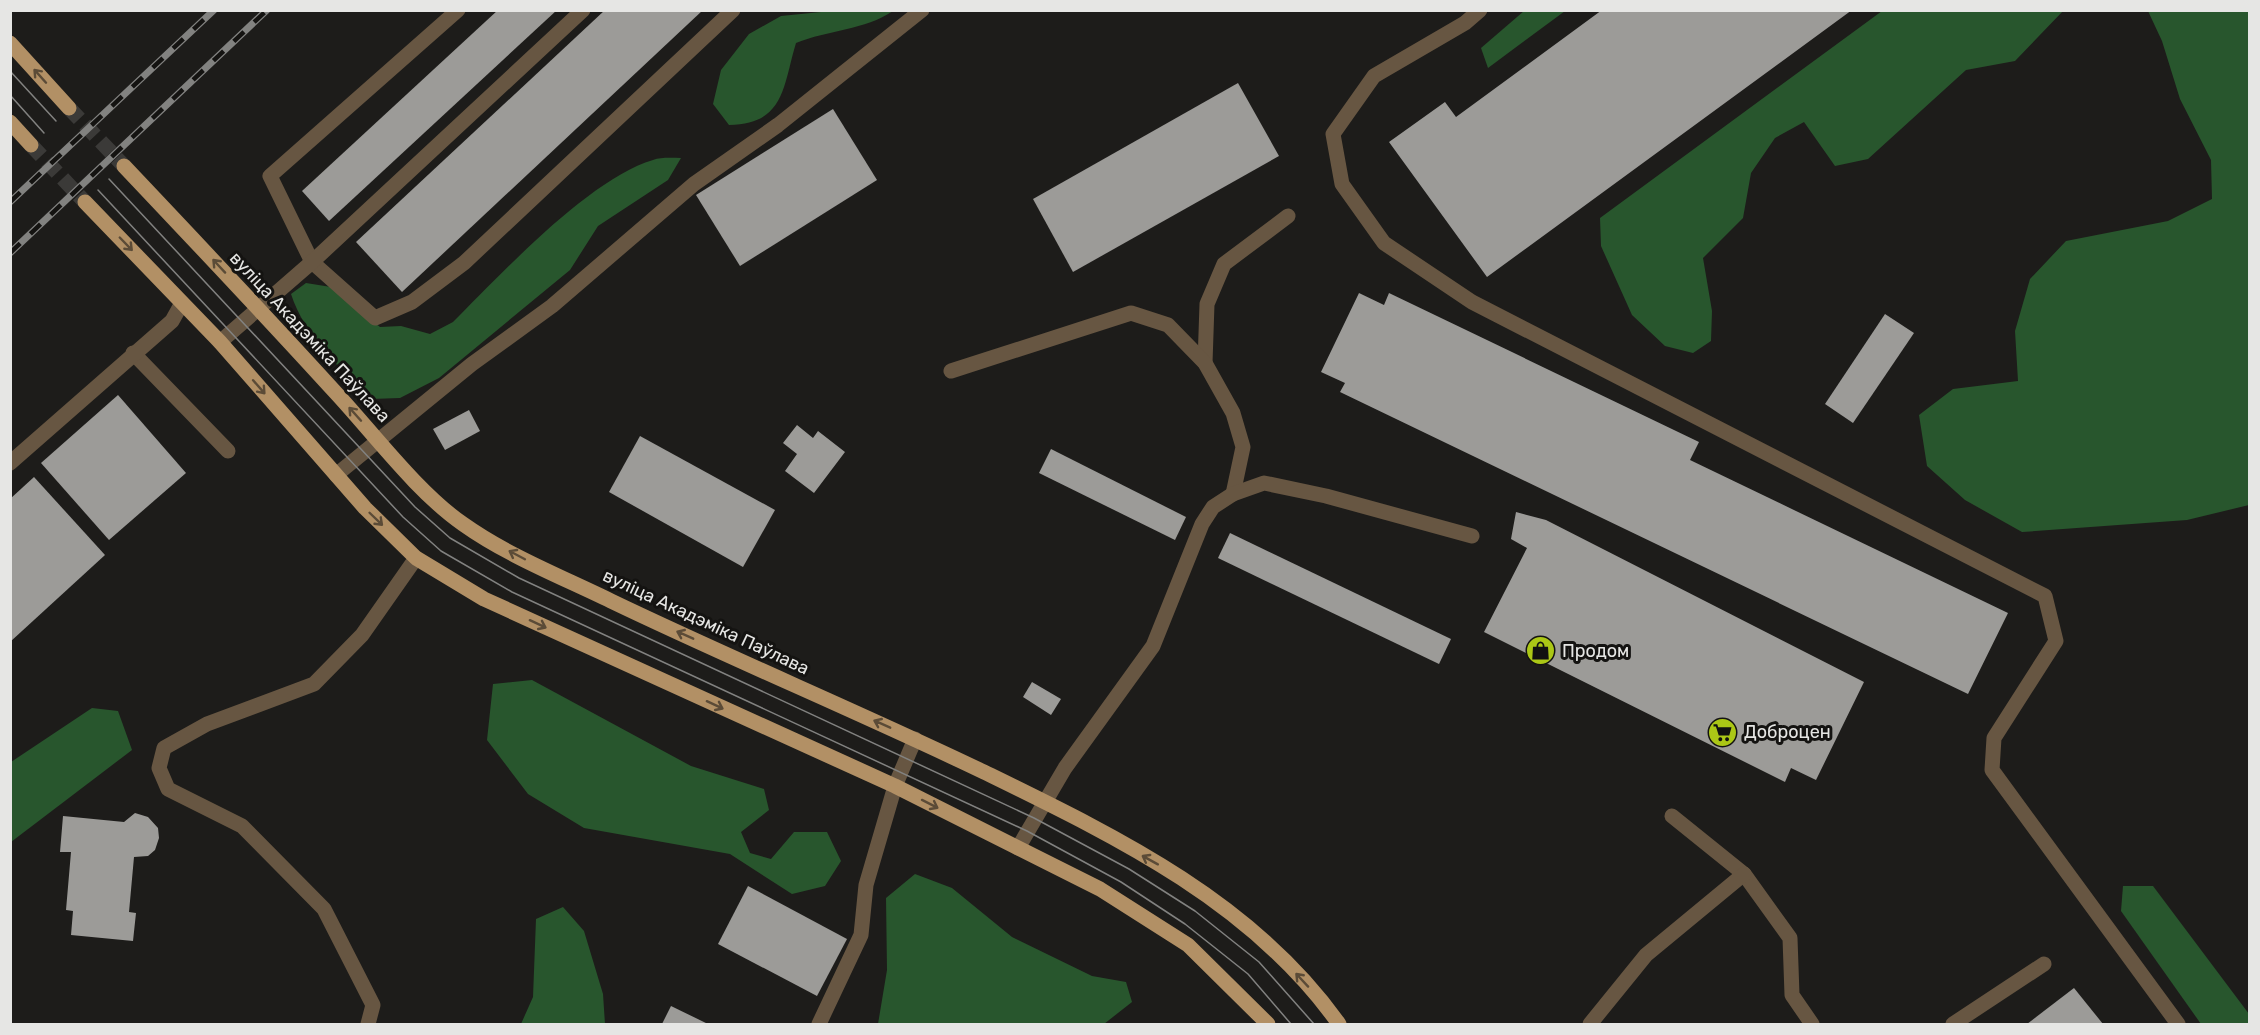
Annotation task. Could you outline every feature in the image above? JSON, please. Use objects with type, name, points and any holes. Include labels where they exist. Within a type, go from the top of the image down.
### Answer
[{"type":"main road","points":[[10,43],[69,108]]},
{"type":"main road","points":[[10,122],[31,145]]},
{"type":"main road","name":"вуліца Акадэміка Паўлава","points":[[124,166],[259,309],[417,483],[461,523],[517,555],[645,617],[915,739],[1044,801],[1190,881],[1258,933],[1325,1005],[1339,1024]]},
{"type":"main road","points":[[86,202],[220,342],[365,508],[416,558],[484,599],[895,786],[1100,889],[1188,945],[1268,1024]]},
{"type":"street","points":[[458,10],[270,176],[312,262],[375,318],[412,302],[464,263],[733,10]]},
{"type":"street","points":[[220,342],[312,262],[583,10]]},
{"type":"street","points":[[336,475],[472,364],[552,306],[693,184],[778,125],[922,10]]},
{"type":"street","points":[[1480,10],[1465,23],[1374,76],[1333,134],[1342,184],[1384,243],[1472,302],[2045,596],[2056,641],[1994,738],[1992,770],[2178,1024]]},
{"type":"street","points":[[1205,363],[1207,304],[1224,264],[1288,216]]},
{"type":"street","points":[[10,463],[132,353],[172,321],[182,303]]},
{"type":"street","points":[[951,371],[1131,313],[1168,325],[1205,363],[1233,413],[1244,447],[1233,494]]},
{"type":"street","points":[[132,353],[228,451]]},
{"type":"street","points":[[1017,848],[1044,801],[1153,645],[1202,524],[1213,507],[1233,494],[1264,483],[1326,496],[1472,536]]},
{"type":"street","points":[[368,1024],[373,1005],[324,909],[242,826],[168,789],[159,768],[164,748],[181,736],[207,723],[314,684],[362,635],[416,558]]},
{"type":"street","points":[[819,1024],[861,935],[866,885],[895,786],[915,739]]},
{"type":"street","points":[[1672,816],[1744,874],[1790,938],[1792,995],[1812,1024]]},
{"type":"street","points":[[1590,1024],[1646,955],[1744,874]]},
{"type":"street","points":[[1953,1024],[2044,964]]},
{"type":"green space","points":[[831,11],[893,11],[871,22],[796,43],[784,88],[779,100],[771,110],[761,118],[747,123],[729,125],[713,104],[721,70],[749,34],[781,16]]},
{"type":"green space","points":[[1524,11],[1565,11],[1488,68],[1481,48]]},
{"type":"green space","points":[[1882,11],[2063,11],[2015,61],[1966,70],[1868,159],[1835,166],[1804,122],[1775,138],[1751,173],[1743,218],[1703,258],[1712,311],[1711,341],[1693,353],[1665,346],[1632,315],[1601,246],[1600,218]]},
{"type":"green space","points":[[2148,11],[2249,11],[2249,505],[2187,520],[2022,532],[1965,500],[1927,466],[1919,415],[1953,389],[2018,381],[2015,331],[2030,279],[2066,241],[2168,221],[2212,199],[2211,160],[2180,99],[2162,41]]},
{"type":"green space","points":[[681,158],[668,180],[598,226],[570,270],[439,378],[400,398],[371,399],[314,338],[297,310],[291,294],[306,283],[331,287],[380,327],[401,326],[430,334],[453,322],[547,230],[602,187],[628,170],[653,160]]},
{"type":"green space","points":[[532,680],[691,766],[764,789],[769,810],[741,832],[750,853],[771,859],[794,832],[827,832],[841,861],[825,886],[792,894],[730,854],[584,828],[528,794],[487,740],[493,684]]},
{"type":"green space","points":[[92,708],[118,711],[132,750],[11,842],[11,762]]},
{"type":"green space","points":[[915,874],[952,888],[1012,937],[1092,976],[1126,982],[1132,1002],[1104,1024],[878,1024],[887,970],[886,898]]},
{"type":"green space","points":[[2123,886],[2153,886],[2249,1014],[2249,1024],[2201,1024],[2121,911]]},
{"type":"green space","points":[[563,907],[584,931],[603,994],[605,1024],[521,1024],[533,997],[536,919]]},
{"type":"building","points":[[498,10],[557,10],[329,221],[302,191]]},
{"type":"building","points":[[605,10],[703,10],[402,292],[356,242]]},
{"type":"building","points":[[1602,10],[1852,10],[1487,277],[1389,142],[1445,102],[1456,117]]},
{"type":"building","points":[[1238,83],[1279,156],[1073,272],[1033,199]]},
{"type":"building","points":[[833,109],[877,180],[740,266],[696,195]]},
{"type":"building","points":[[1359,293],[1384,305],[1389,293],[1699,442],[1690,460],[2008,613],[1968,694],[1340,392],[1345,383],[1321,372]]},
{"type":"building","points":[[1885,314],[1914,333],[1853,423],[1825,404]]},
{"type":"building","points":[[118,395],[186,473],[109,540],[41,463]]},
{"type":"building","points":[[469,410],[480,431],[445,450],[433,429]]},
{"type":"building","points":[[797,425],[813,438],[818,431],[845,452],[814,493],[785,471],[797,454],[783,443]]},
{"type":"building","points":[[640,436],[775,510],[743,567],[609,492]]},
{"type":"building","points":[[1051,449],[1186,517],[1175,540],[1039,473]]},
{"type":"building","points":[[34,477],[105,555],[10,642],[10,499]]},
{"type":"building","points":[[1516,512],[1546,520],[1864,682],[1816,780],[1791,768],[1785,782],[1484,632],[1527,548],[1511,539]]},
{"type":"building","points":[[1230,533],[1451,639],[1439,664],[1218,558]]},
{"type":"building","points":[[1032,682],[1061,699],[1051,715],[1023,697]]},
{"type":"building","points":[[135,813],[148,817],[158,828],[159,838],[155,850],[148,856],[134,857],[129,912],[136,913],[133,941],[71,935],[73,911],[66,910],[71,852],[60,852],[63,816],[124,822]]},
{"type":"building","points":[[748,886],[847,939],[817,996],[718,944]]},
{"type":"building","points":[[2074,988],[2103,1024],[2027,1024]]},
{"type":"building","points":[[671,1006],[708,1024],[662,1024]]},
{"type":"tunnel","points":[[69,108],[124,166]]},
{"type":"tunnel","points":[[31,145],[85,202]]},
{"type":"tram line","points":[[10,71],[56,121]]},
{"type":"tram line","points":[[10,95],[44,133]]},
{"type":"tram line","points":[[109,179],[415,507],[450,538],[519,578],[1034,818],[1129,869],[1195,911],[1259,962],[1314,1024]]},
{"type":"tram line","points":[[98,190],[403,517],[441,551],[512,592],[1027,831],[1121,882],[1185,924],[1248,974],[1291,1024]]},
{"type":"railway","points":[[10,202],[214,10]]},
{"type":"railway","points":[[10,253],[267,10]]},
{"type":"place","name":"Продом","points":[[1541,651]]},
{"type":"place","name":"Доброцен","points":[[1723,732]]}]
